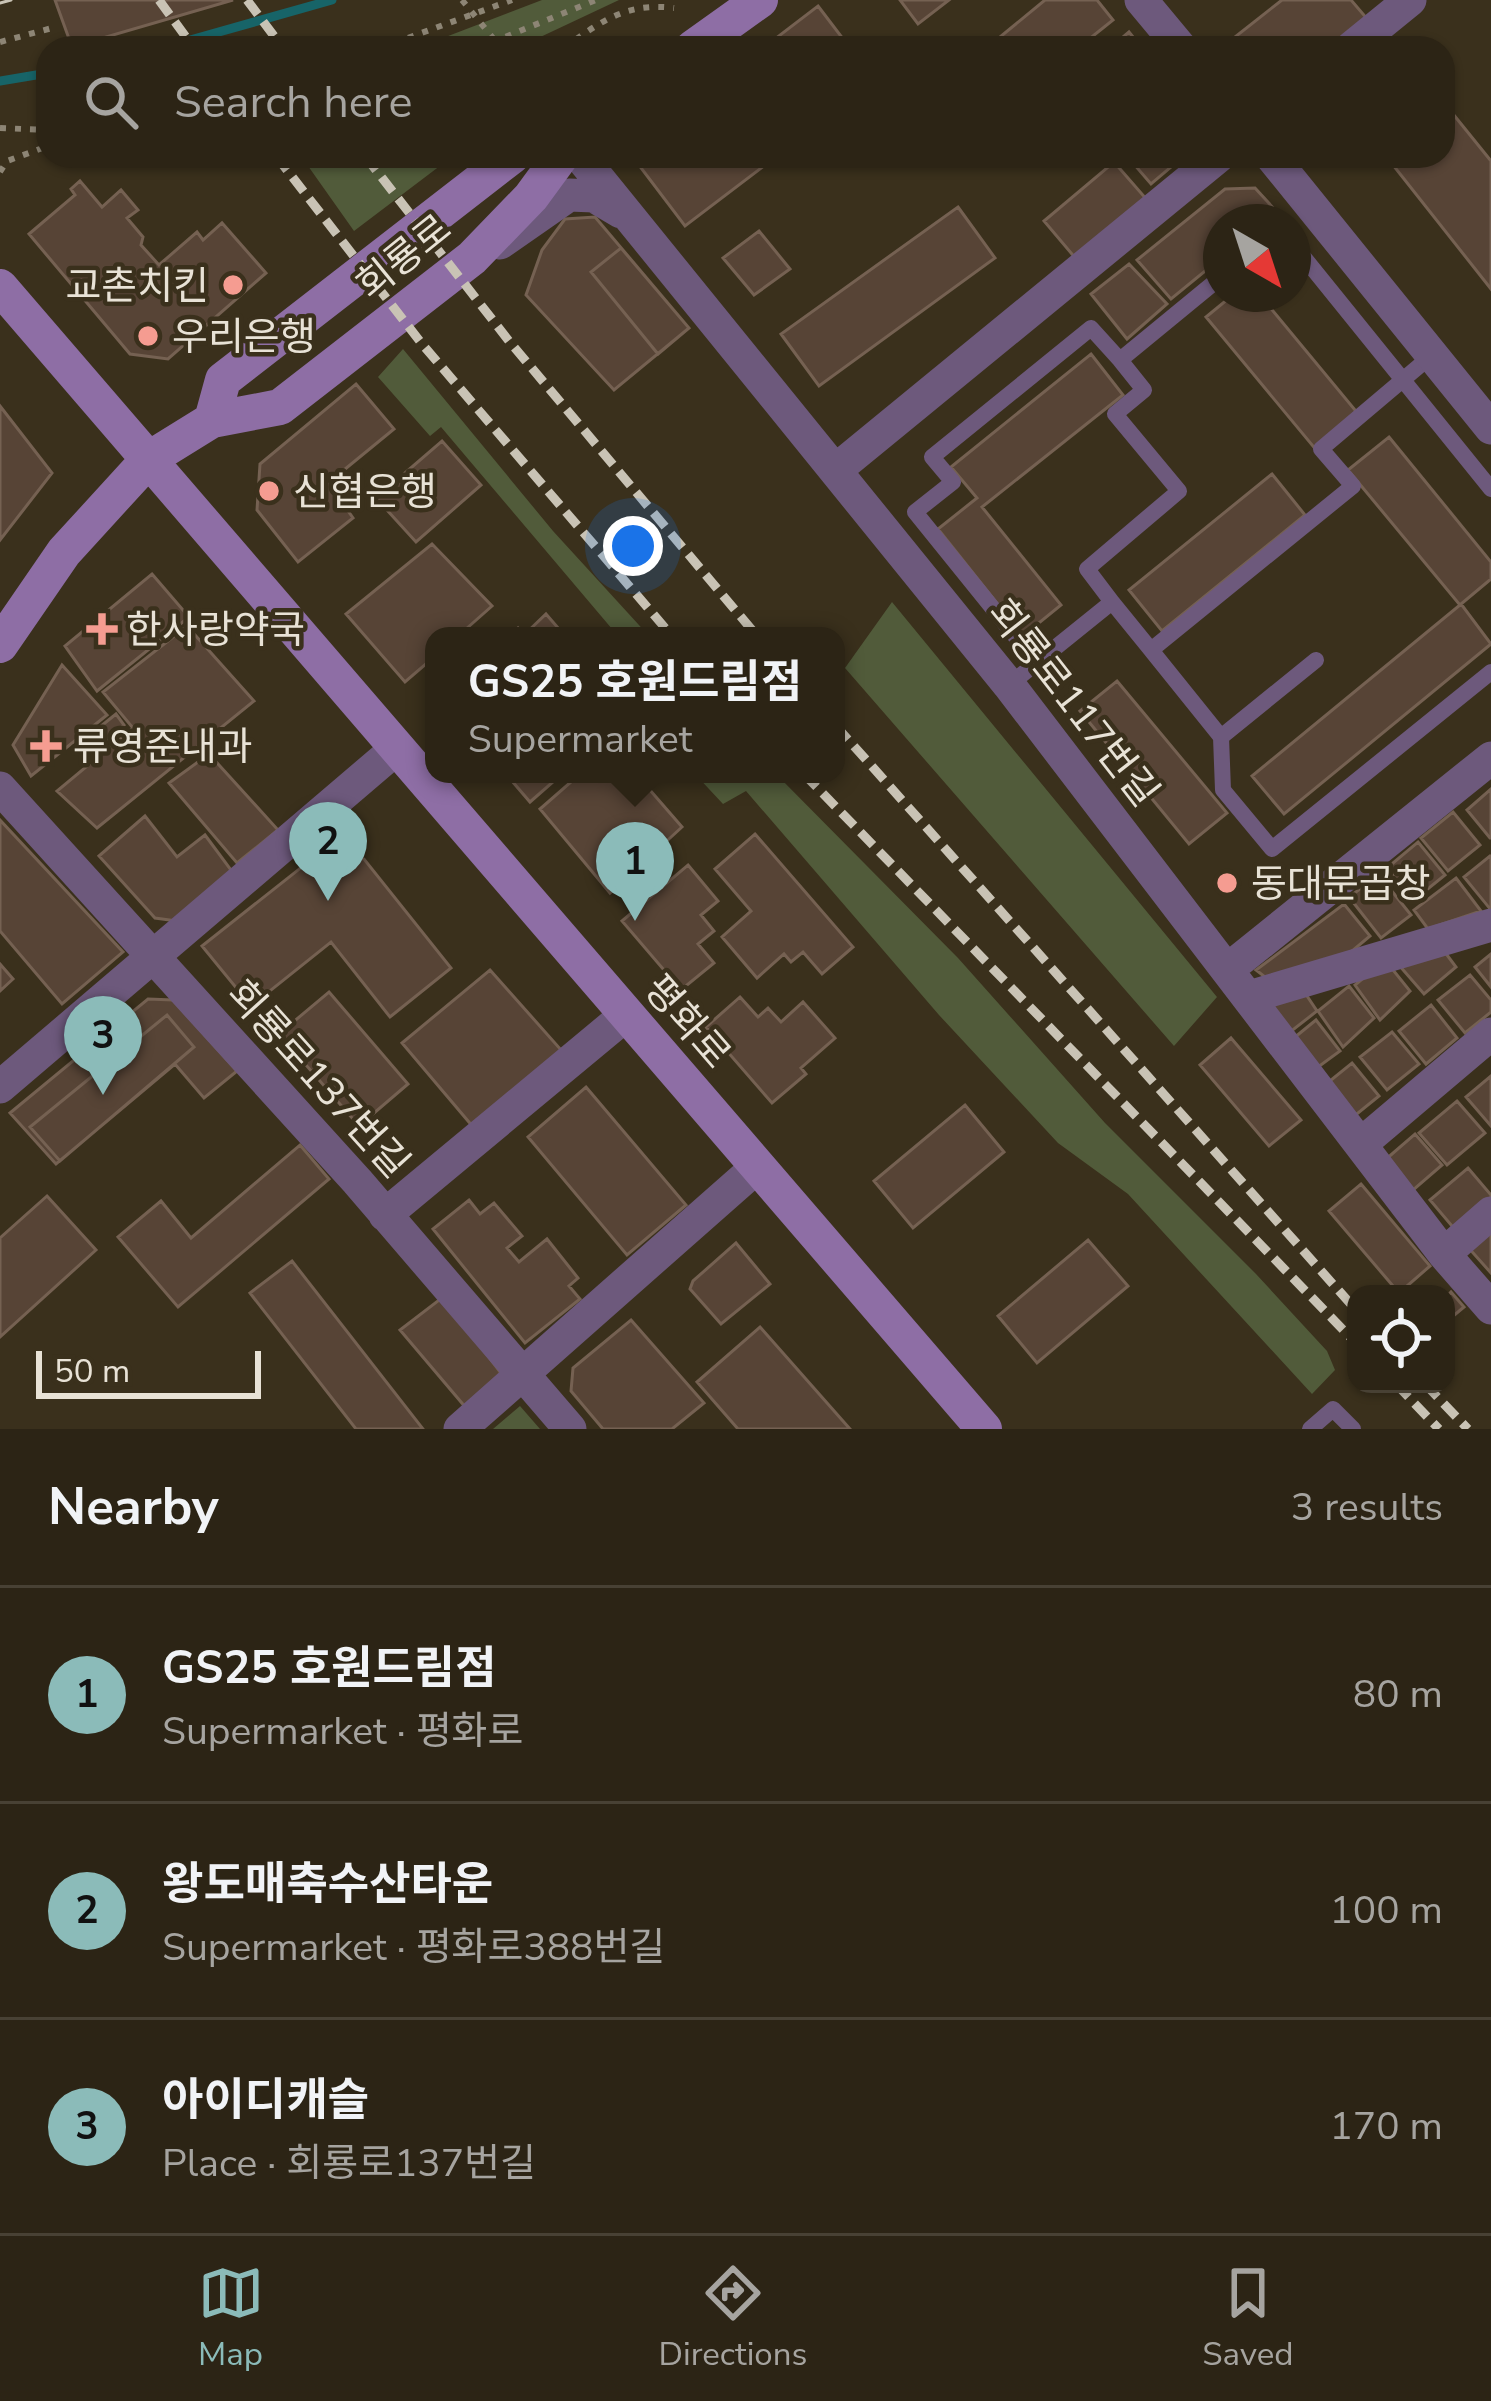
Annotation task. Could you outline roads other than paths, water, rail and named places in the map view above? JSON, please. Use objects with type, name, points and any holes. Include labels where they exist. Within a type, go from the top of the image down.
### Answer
[{"type":"main road","points":[[710,36],[760,0]]},
{"type":"main road","name":"회룡로","points":[[212,420],[223,380],[497,168]]},
{"type":"main road","name":"회룡로","points":[[0,645],[64,551],[149,460],[212,420],[280,407],[472,258],[552,168]]},
{"type":"main road","name":"평화로","points":[[0,286],[425,782]]},
{"type":"main road","name":"평화로","points":[[426,783],[984,1429]]},
{"type":"street","points":[[1141,0],[1171,36]]},
{"type":"street","points":[[1366,36],[1410,0]]},
{"type":"street","name":"회룡로117번길","points":[[589,168],[1009,685],[1444,1254],[1491,1308]]},
{"type":"street","points":[[837,469],[1204,168]]},
{"type":"street","points":[[1280,168],[1491,428]]},
{"type":"street","points":[[472,258],[569,195],[594,196],[625,214]]},
{"type":"street","points":[[0,1087],[396,748]]},
{"type":"street","points":[[1227,970],[1491,758]]},
{"type":"street","name":"회룡로137번길","points":[[0,788],[385,1215],[570,1429]]},
{"type":"street","points":[[1249,997],[1491,925]]},
{"type":"street","points":[[385,1215],[627,1015]]},
{"type":"street","points":[[1361,1144],[1491,1034]]},
{"type":"street","points":[[460,1429],[758,1166]]},
{"type":"street","points":[[1444,1254],[1491,1213]]},
{"type":"lane","points":[[1311,266],[1491,489]]},
{"type":"lane","points":[[1120,360],[1203,293]]},
{"type":"lane","points":[[1036,663],[915,512],[953,482],[932,457],[1090,328],[1144,390],[1115,414],[1179,490],[1087,569],[1221,737],[1223,790],[1272,849],[1491,672]]},
{"type":"lane","points":[[1151,650],[1353,487],[1321,449],[1432,356]]},
{"type":"lane","points":[[1009,685],[1112,602]]},
{"type":"lane","points":[[1221,737],[1316,659]]},
{"type":"lane","points":[[1310,1429],[1333,1409],[1353,1429]]},
{"type":"waterway","points":[[204,36],[332,0]]},
{"type":"waterway","points":[[0,81],[36,75]]},
{"type":"tram line","points":[[0,3],[11,0]]},
{"type":"railway","points":[[159,0],[185,36]]},
{"type":"railway","points":[[247,0],[274,36]]},
{"type":"railway","points":[[285,168],[422,344],[664,627]]},
{"type":"railway","points":[[374,168],[509,341],[749,627]]},
{"type":"railway","points":[[845,736],[1347,1300]]},
{"type":"railway","points":[[813,783],[1347,1334]]},
{"type":"railway","points":[[1405,1393],[1439,1429]]},
{"type":"railway","points":[[1434,1393],[1468,1429]]},
{"type":"place","name":"교촌치킨","points":[[233,285]]},
{"type":"place","name":"우리은행","points":[[148,336]]},
{"type":"place","name":"신협은행","points":[[269,491]]},
{"type":"place","name":"한사랑약국","points":[[102,629]]},
{"type":"place","name":"류영준내과","points":[[46,746]]},
{"type":"place","name":"동대문곱창","points":[[1227,883]]},
{"type":"place","name":"왕도매축수산타운","points":[[328,901]]},
{"type":"place","name":"GS25 호원드림점","points":[[635,921]]},
{"type":"place","name":"아이디캐슬","points":[[103,1095]]}]
